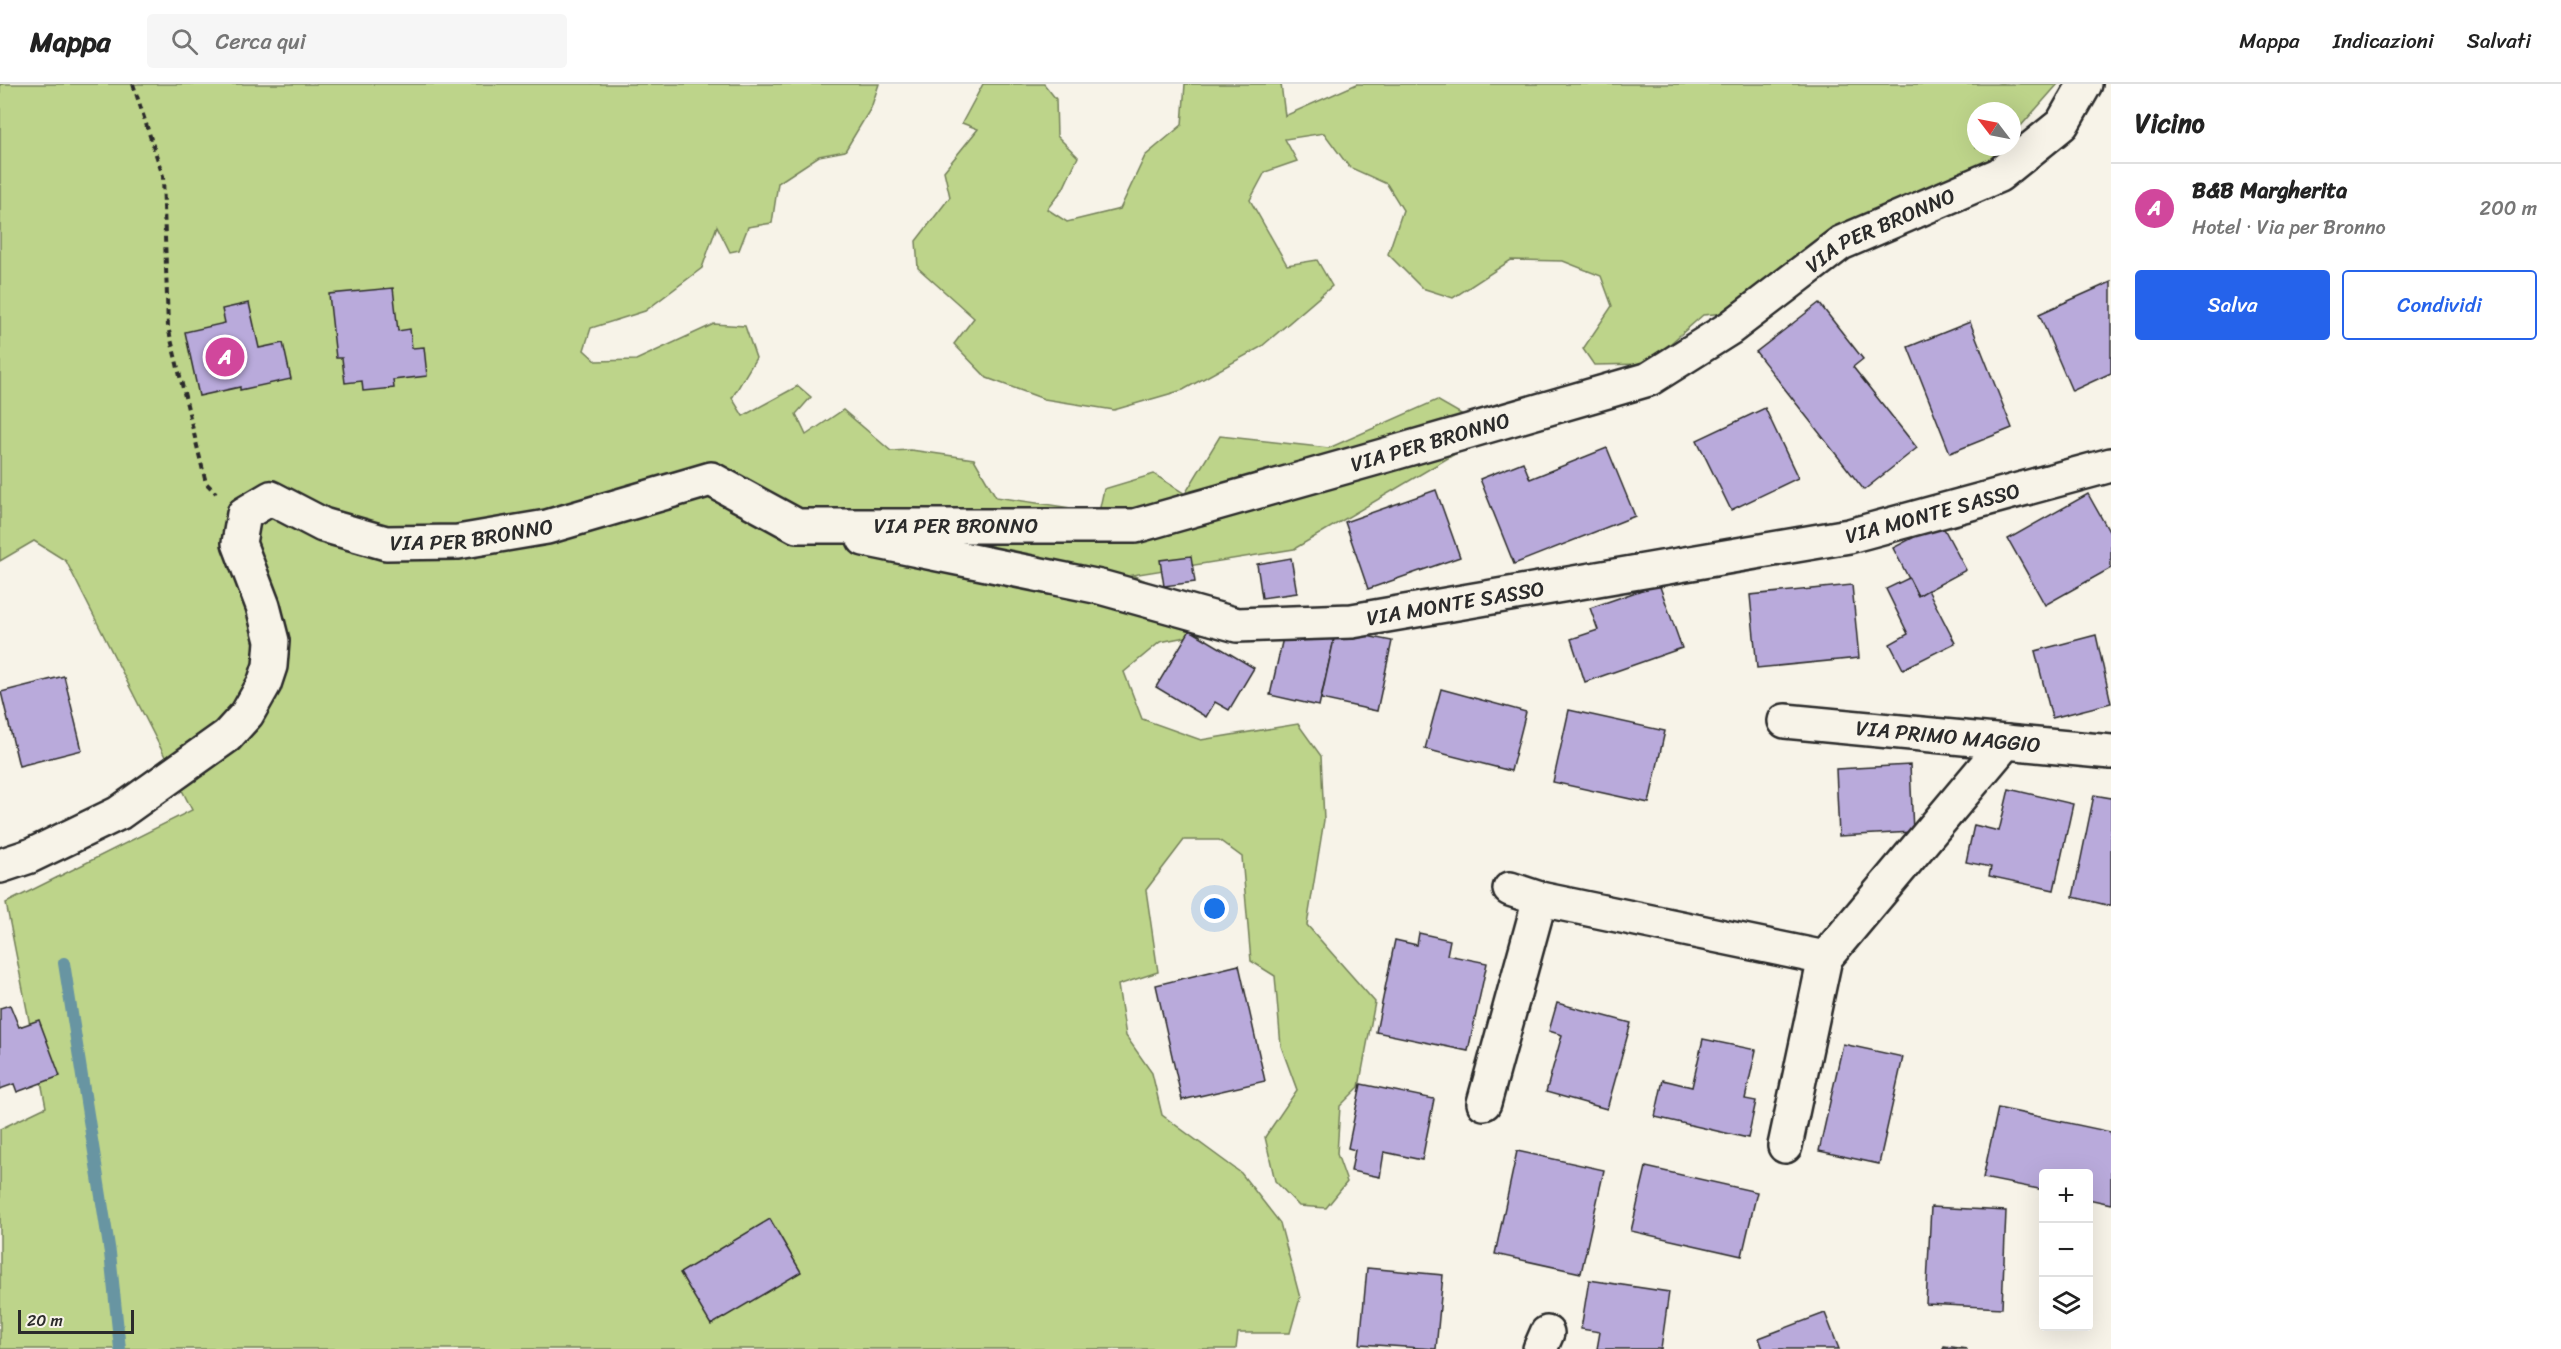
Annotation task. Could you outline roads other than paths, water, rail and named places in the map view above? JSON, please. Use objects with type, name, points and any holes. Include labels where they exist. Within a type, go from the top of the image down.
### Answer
[{"type":"street","name":"VIA PER BRONNO","points":[[0,866],[30,856],[119,813],[227,736],[247,714],[264,684],[270,666],[272,641],[263,606],[239,543],[244,514],[271,498],[323,525],[386,543],[458,542],[547,527],[711,479],[796,526],[1135,526],[1649,379],[1730,328],[1841,243],[1999,175],[2062,124],[2085,84]]},
{"type":"street","name":"VIA MONTE SASSO","points":[[796,526],[1100,586],[1237,625],[1352,621],[1849,536],[2111,465]]},
{"type":"street","name":"VIA PRIMO MAGGIO","points":[[1785,721],[2111,752]]},
{"type":"street","points":[[1785,1146],[1826,958],[2006,742]]},
{"type":"street","points":[[1510,889],[1540,899],[1826,958]]},
{"type":"street","points":[[1484,1103],[1540,899]]},
{"type":"waterway","points":[[64,963],[110,1253],[120,1349]]},
{"type":"place","name":"B&B Margherita","points":[[225,357]]}]
